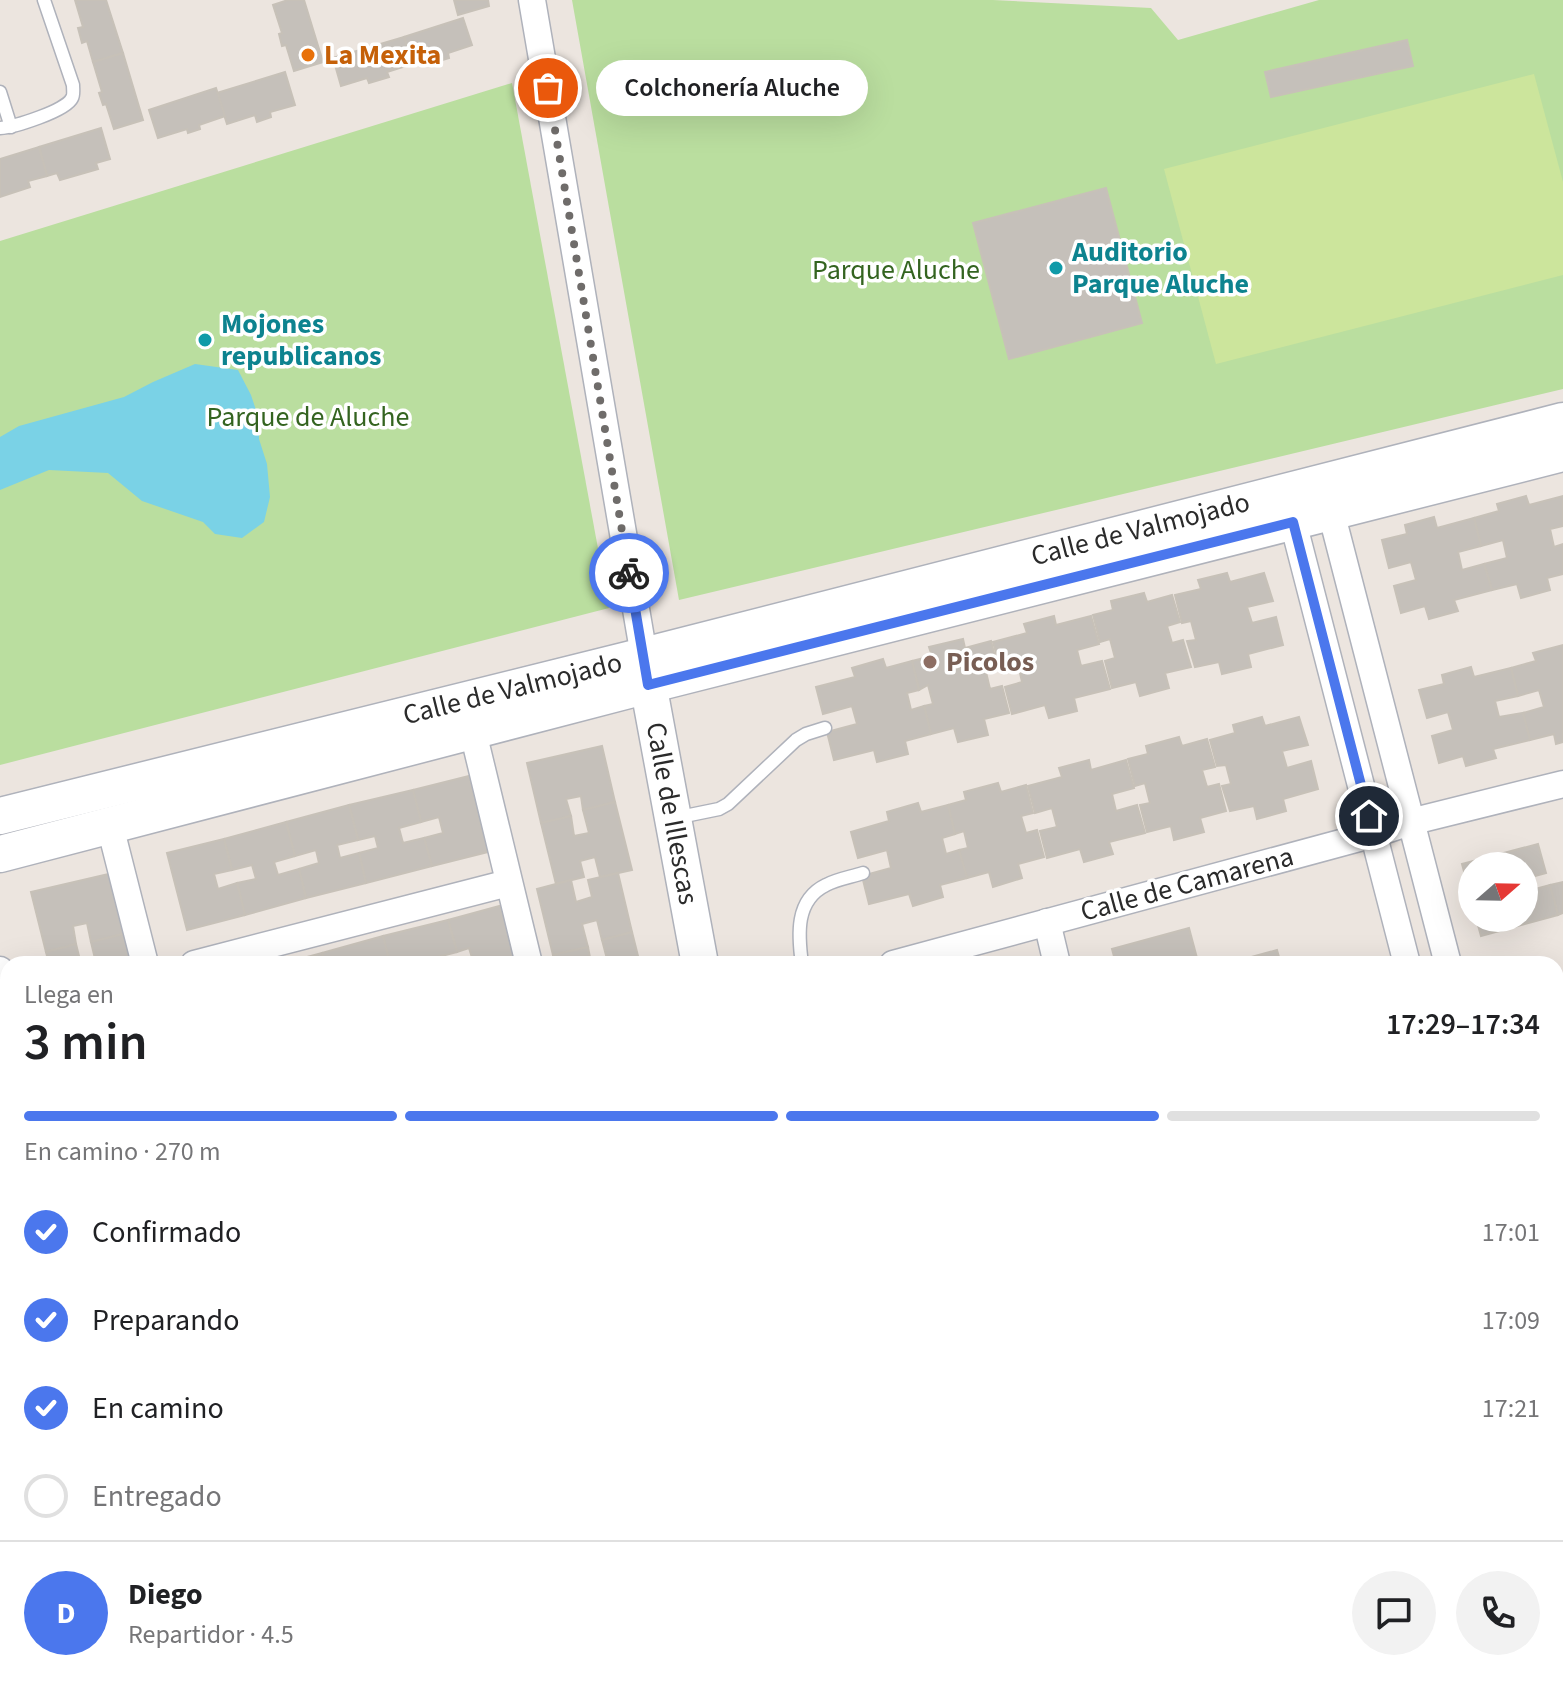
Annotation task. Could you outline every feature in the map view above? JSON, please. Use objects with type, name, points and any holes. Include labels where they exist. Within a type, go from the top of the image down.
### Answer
[{"type":"street","name":"Calle de Illescas","points":[[532,0],[646,671],[698,956]]},
{"type":"street","name":"Calle de Valmojado","points":[[0,816],[646,671],[1297,505],[1563,421]]},
{"type":"street","name":"Calle de Valmojado","points":[[1297,505],[1331,512],[1563,453]]},
{"type":"street","name":"Calle de Valmojado","points":[[1297,505],[1405,956]]},
{"type":"street","points":[[1331,512],[1446,956]]},
{"type":"street","name":"Calle de Valmojado","points":[[0,854],[473,732],[646,671]]},
{"type":"street","points":[[473,732],[527,956]]},
{"type":"street","points":[[1410,822],[1563,784]]},
{"type":"street","name":"Calle de Camarena","points":[[922,956],[1410,822]]},
{"type":"street","points":[[110,826],[143,956]]},
{"type":"street","points":[[225,956],[508,883]]},
{"type":"street","name":"Calle de Camarena","points":[[1047,922],[1055,956]]},
{"type":"lane","points":[[0,92],[6,128],[52,112],[70,102],[73,96],[73,85],[44,0]]},
{"type":"lane","points":[[672,819],[719,809],[728,804],[796,740],[825,728]]},
{"type":"lane","points":[[801,956],[798,936],[802,911],[810,896],[825,885],[863,873]]},
{"type":"green space","name":"Parque Aluche","points":[[572,0],[993,0],[1151,8],[1178,40],[1319,0],[1563,0],[1563,389],[679,600]]},
{"type":"green space","points":[[1534,74],[1563,182],[1563,275],[1216,364],[1164,169]]},
{"type":"green space","name":"Parque de Aluche","points":[[512,83],[609,608],[0,765],[0,241]]},
{"type":"water","points":[[195,364],[238,370],[259,419],[259,439],[267,464],[270,497],[264,522],[242,538],[215,534],[203,522],[142,501],[108,473],[49,470],[0,490],[0,437],[19,426],[124,397]]},
{"type":"building","points":[[75,0],[106,0],[123,53],[93,62],[87,41],[82,43],[78,28],[83,27]]},
{"type":"building","points":[[288,0],[304,0],[323,62],[294,71],[286,45],[282,46],[279,34],[282,33],[273,5]]},
{"type":"building","points":[[454,0],[488,0],[489,6],[458,15]]},
{"type":"building","points":[[463,18],[472,45],[448,53],[449,58],[436,62],[435,57],[412,64],[404,37]]},
{"type":"building","points":[[404,37],[412,64],[387,72],[389,77],[369,83],[367,78],[341,86],[333,58]]},
{"type":"building","points":[[1407,40],[1413,66],[1271,97],[1265,72]]},
{"type":"building","points":[[123,53],[143,120],[114,129],[99,93],[102,92],[93,62]]},
{"type":"building","points":[[285,72],[295,105],[270,112],[271,117],[257,122],[255,115],[227,124],[217,93]]},
{"type":"building","points":[[216,88],[225,116],[199,125],[200,129],[188,133],[187,129],[158,138],[149,110]]},
{"type":"building","points":[[101,128],[110,159],[96,163],[98,169],[60,180],[57,173],[47,176],[39,147]]},
{"type":"building","points":[[39,147],[47,176],[28,181],[30,187],[0,197],[0,159]]},
{"type":"building","name":"Auditorio Parque Aluche","points":[[1106,188],[1142,323],[1009,359],[973,223]]},
{"type":"building","points":[[1526,496],[1529,505],[1563,496],[1563,526],[1550,529],[1554,547],[1563,544],[1563,574],[1547,578],[1550,590],[1521,598],[1517,584],[1492,590],[1484,564],[1507,558],[1503,540],[1481,546],[1474,518],[1499,511],[1497,504]]},
{"type":"building","points":[[1434,517],[1437,528],[1474,518],[1481,546],[1458,552],[1462,570],[1484,564],[1492,590],[1454,600],[1458,611],[1429,619],[1425,606],[1401,613],[1394,586],[1416,580],[1411,562],[1389,568],[1382,540],[1407,534],[1405,525]]},
{"type":"building","points":[[1227,573],[1230,582],[1264,573],[1273,601],[1247,607],[1252,623],[1276,617],[1283,645],[1248,654],[1251,667],[1222,674],[1219,662],[1195,667],[1187,641],[1196,640],[1191,621],[1182,623],[1175,595],[1201,589],[1198,580]]},
{"type":"building","points":[[1144,593],[1147,602],[1172,595],[1180,622],[1167,626],[1172,643],[1183,640],[1191,667],[1165,673],[1169,688],[1140,696],[1136,682],[1112,688],[1105,661],[1115,658],[1110,639],[1100,642],[1093,615],[1113,610],[1111,601]]},
{"type":"building","points":[[1054,616],[1056,625],[1091,616],[1099,644],[1077,650],[1081,666],[1102,661],[1110,689],[1074,698],[1077,711],[1049,718],[1045,705],[1012,714],[1005,687],[1022,682],[1018,664],[1000,668],[993,642],[1027,633],[1024,624]]},
{"type":"building","points":[[963,639],[965,648],[991,641],[998,669],[986,672],[990,689],[1002,686],[1009,713],[984,719],[988,735],[958,742],[954,728],[931,734],[924,706],[933,704],[928,685],[919,690],[912,661],[932,656],[929,647]]},
{"type":"building","points":[[1563,645],[1563,742],[1556,744],[1554,734],[1530,740],[1523,713],[1544,707],[1539,690],[1518,696],[1511,668],[1536,661],[1533,653]]},
{"type":"building","points":[[883,659],[886,668],[912,661],[919,690],[907,693],[911,710],[924,706],[931,734],[905,741],[908,754],[877,762],[874,750],[834,760],[827,732],[857,724],[852,706],[823,714],[816,687],[855,677],[852,668]]},
{"type":"building","points":[[1471,667],[1474,677],[1511,668],[1518,696],[1495,701],[1499,717],[1523,713],[1530,740],[1493,749],[1496,758],[1466,766],[1463,756],[1439,763],[1432,736],[1453,730],[1448,712],[1427,718],[1419,690],[1444,684],[1442,675]]},
{"type":"building","points":[[1262,717],[1265,726],[1299,717],[1308,745],[1282,751],[1287,768],[1311,761],[1318,789],[1283,799],[1286,811],[1257,819],[1254,806],[1230,811],[1222,786],[1231,784],[1226,765],[1217,766],[1210,740],[1235,733],[1233,725]]},
{"type":"building","points":[[1179,737],[1182,746],[1207,739],[1215,767],[1202,770],[1207,787],[1219,784],[1226,811],[1200,818],[1204,832],[1174,840],[1171,826],[1147,832],[1140,805],[1150,803],[1145,783],[1135,786],[1128,759],[1148,754],[1146,746]]},
{"type":"building","points":[[602,746],[615,802],[583,810],[581,796],[566,799],[571,816],[541,823],[527,763]]},
{"type":"building","points":[[1089,760],[1091,770],[1126,760],[1134,788],[1112,794],[1116,811],[1137,805],[1145,833],[1109,842],[1113,854],[1084,862],[1080,849],[1047,858],[1040,831],[1057,827],[1052,808],[1035,813],[1028,786],[1062,777],[1059,768]]},
{"type":"building","points":[[469,776],[488,852],[432,866],[424,838],[443,833],[439,817],[421,822],[413,790]]},
{"type":"building","points":[[998,783],[1001,792],[1026,785],[1033,813],[1021,816],[1026,833],[1037,830],[1044,857],[1018,864],[1022,878],[993,887],[989,872],[967,878],[959,850],[968,848],[964,831],[955,834],[948,805],[966,800],[964,792]]},
{"type":"building","points":[[413,790],[421,822],[399,828],[403,843],[424,838],[432,866],[366,883],[359,853],[378,848],[375,836],[358,840],[349,805]]},
{"type":"building","points":[[615,802],[632,870],[600,877],[595,857],[580,861],[584,877],[556,884],[541,823],[571,816],[574,836],[589,833],[583,810]]},
{"type":"building","points":[[918,803],[921,812],[948,805],[955,834],[942,838],[946,854],[959,850],[967,878],[940,885],[943,897],[913,906],[909,894],[869,904],[862,876],[891,868],[887,850],[858,858],[851,832],[889,821],[887,812]]},
{"type":"building","points":[[349,805],[358,840],[337,845],[340,858],[359,853],[366,883],[306,898],[299,869],[319,863],[316,850],[295,856],[286,822]]},
{"type":"building","points":[[286,822],[295,856],[274,862],[278,875],[299,869],[306,898],[245,915],[237,883],[256,879],[252,865],[232,870],[224,839]]},
{"type":"building","points":[[224,839],[232,870],[214,874],[218,889],[237,883],[245,915],[187,930],[167,853]]},
{"type":"building","points":[[1538,844],[1546,873],[1538,875],[1538,852],[1508,852]]},
{"type":"building","points":[[113,873],[127,933],[91,942],[87,923],[73,926],[76,944],[46,952],[31,892]]},
{"type":"building","points":[[618,873],[632,932],[602,940],[597,920],[582,924],[588,947],[553,955],[537,889],[571,880],[576,902],[592,897],[588,880]]},
{"type":"building","points":[[1563,882],[1563,913],[1558,915],[1550,885]]},
{"type":"building","points":[[1550,885],[1558,915],[1538,920],[1538,888]]},
{"type":"building","points":[[503,905],[518,956],[472,956],[469,948],[457,952],[448,920]]},
{"type":"building","points":[[448,920],[457,952],[442,956],[388,956],[383,936]]},
{"type":"building","points":[[1189,928],[1196,956],[1114,956],[1112,949]]},
{"type":"building","points":[[632,932],[638,956],[606,956],[602,940]]},
{"type":"building","points":[[127,933],[133,956],[94,956],[91,942]]},
{"type":"building","points":[[383,936],[388,956],[323,956],[322,953]]},
{"type":"building","points":[[76,944],[79,956],[47,956],[46,952]]},
{"type":"building","points":[[588,947],[590,956],[553,956],[553,955]]},
{"type":"building","points":[[1277,950],[1279,956],[1255,956]]},
{"type":"way so far","points":[[548,88],[629,573]]},
{"type":"place","name":"La Mexita","points":[[308,55]]},
{"type":"place","name":"Colchonería Aluche","points":[[548,88]]},
{"type":"place","name":"Auditorio Parque Aluche","points":[[1056,268]]},
{"type":"place","name":"Mojones republicanos","points":[[205,340]]},
{"type":"place","name":"Picolos","points":[[930,662]]},
{"type":"route","points":[[629,573],[648,685],[1293,522],[1369,816]]}]
